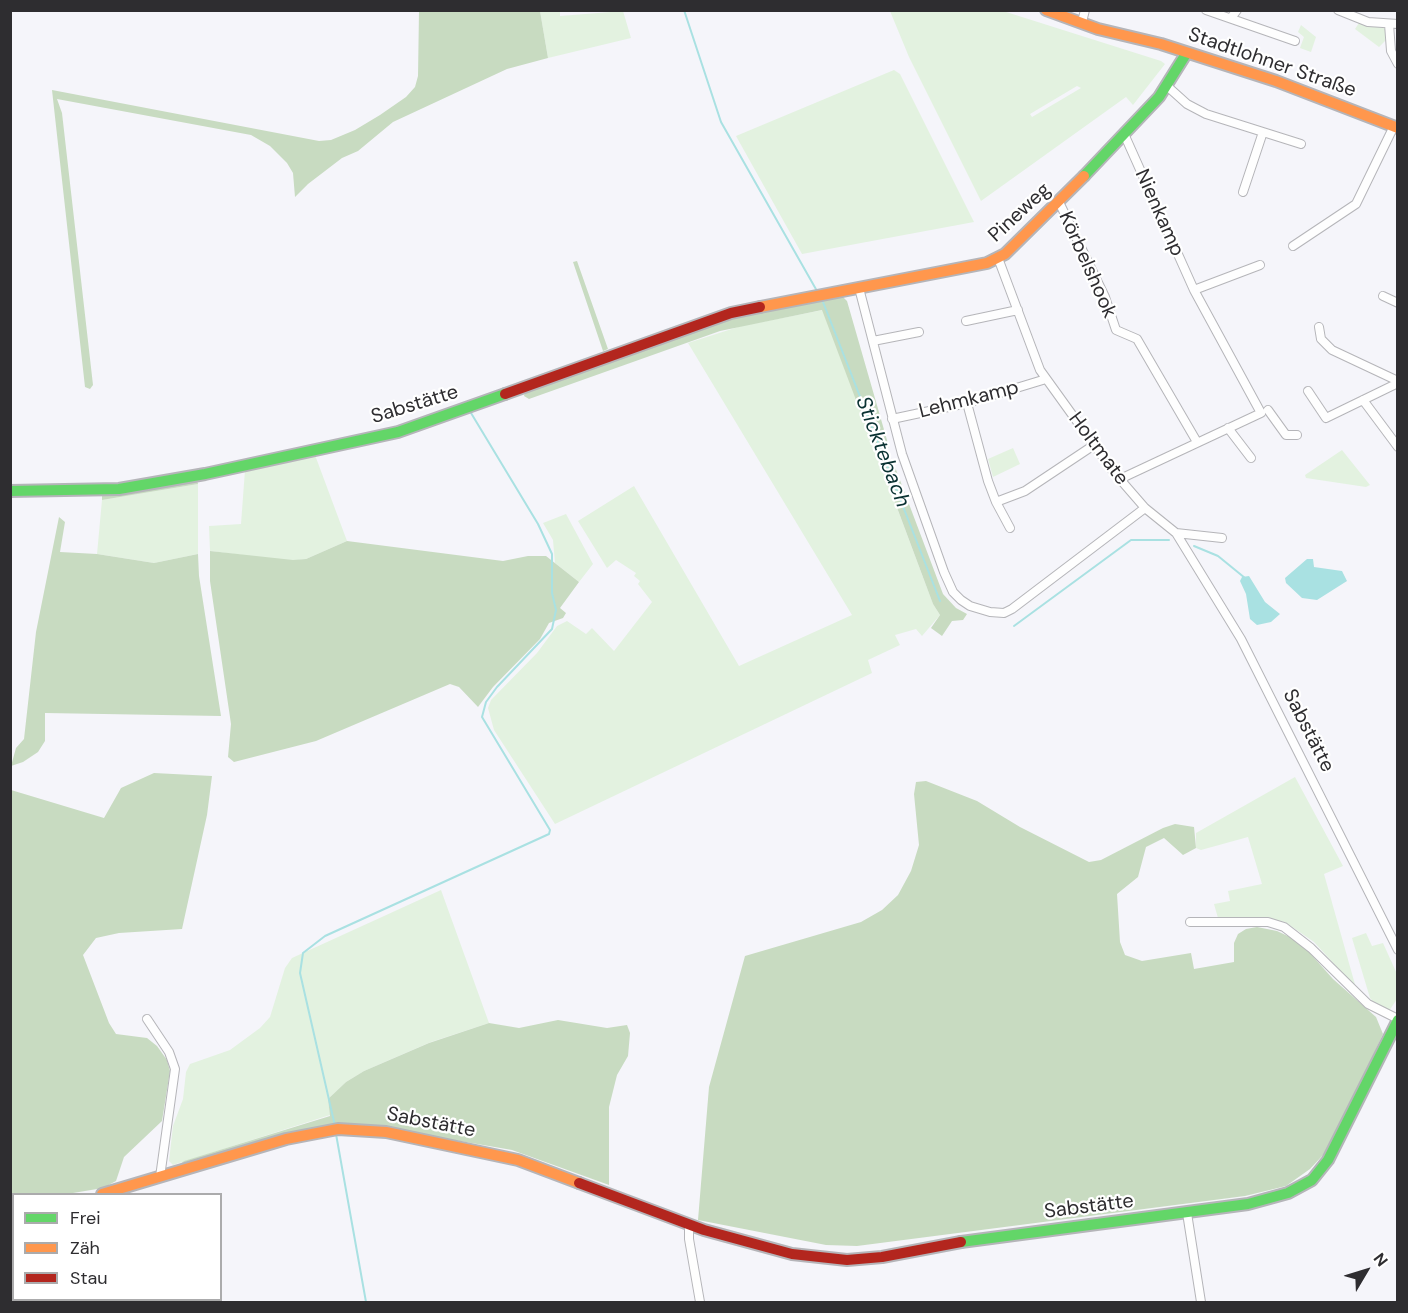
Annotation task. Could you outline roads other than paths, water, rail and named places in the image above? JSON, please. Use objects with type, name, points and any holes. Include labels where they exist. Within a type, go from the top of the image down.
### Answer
[{"type":"street","name":"Stadtlohner Straße","points":[[1046,10],[1305,90],[1396,127]]},
{"type":"street","points":[[1082,22],[1085,10]]},
{"type":"street","points":[[1206,10],[1295,41]]},
{"type":"street","points":[[1231,18],[1237,10]]},
{"type":"street","points":[[1338,10],[1368,22],[1394,24],[1391,51],[1398,64]]},
{"type":"street","name":"Pineweg","points":[[817,296],[980,264],[998,258],[1059,202],[1125,136],[1167,86],[1186,54]]},
{"type":"street","points":[[1167,86],[1197,110],[1301,144]]},
{"type":"street","points":[[1293,246],[1348,212],[1356,204],[1396,127]]},
{"type":"street","points":[[1243,192],[1263,132]]},
{"type":"street","name":"Nienkamp","points":[[1125,136],[1194,290],[1268,410],[1286,435],[1297,435]]},
{"type":"street","name":"Körbelshook","points":[[1059,202],[1105,297],[1116,330],[1137,339],[1197,442]]},
{"type":"street","name":"Holtmate","points":[[998,258],[1033,356],[1046,379],[1120,479],[1145,508],[1176,533]]},
{"type":"street","points":[[1194,290],[1260,265]]},
{"type":"street","points":[[859,288],[892,419],[949,583],[962,600],[970,606],[990,612],[1004,613],[1012,609],[1145,508]]},
{"type":"street","name":"Sabstätte","points":[[10,491],[119,489],[204,474],[398,432],[430,423],[591,361],[711,320],[763,305],[817,296]]},
{"type":"street","points":[[1383,296],[1398,303]]},
{"type":"street","points":[[966,321],[1018,310]]},
{"type":"street","points":[[1319,327],[1322,339],[1332,350],[1398,382]]},
{"type":"street","points":[[873,341],[919,332]]},
{"type":"street","name":"Lehmkamp","points":[[892,419],[967,403],[1046,379]]},
{"type":"street","points":[[1308,391],[1326,418],[1398,382]]},
{"type":"street","points":[[1363,400],[1398,447]]},
{"type":"street","points":[[967,403],[996,502],[1010,528]]},
{"type":"street","points":[[1120,479],[1268,410]]},
{"type":"street","points":[[1228,428],[1251,458]]},
{"type":"street","points":[[996,502],[1025,491],[1094,445]]},
{"type":"street","points":[[1176,533],[1222,538]]},
{"type":"street","name":"Sabstätte","points":[[1176,533],[1241,639],[1398,950]]},
{"type":"street","name":"Sabstätte","points":[[105,1193],[296,1137],[338,1129],[362,1129],[518,1160],[690,1225],[792,1254],[855,1260],[987,1237],[1273,1199],[1312,1180],[1328,1160],[1398,1020],[1368,1004],[1311,948],[1284,927],[1269,922],[1190,922]]},
{"type":"street","points":[[147,1019],[169,1052],[175,1069],[160,1177]]},
{"type":"street","points":[[1187,1212],[1202,1302]]},
{"type":"street","points":[[690,1225],[689,1239],[700,1302]]},
{"type":"water","points":[[1307,559],[1313,559],[1314,567],[1342,571],[1347,581],[1317,600],[1302,598],[1286,583],[1285,578]]},
{"type":"water","points":[[1249,576],[1265,602],[1280,614],[1271,622],[1257,625],[1250,619],[1246,594],[1240,581],[1242,577]]},
{"type":"waterway","points":[[684,10],[721,122],[817,291]]},
{"type":"waterway","name":"Sticktebach","points":[[823,302],[940,601]]},
{"type":"waterway","points":[[335,1126],[300,973],[303,953],[325,936],[549,834],[550,830],[482,717],[486,702],[497,687],[552,629],[556,610],[552,593],[552,554],[538,524],[471,413]]},
{"type":"waterway","name":"Sticktebach","points":[[1014,626],[1131,540],[1169,540]]},
{"type":"waterway","points":[[1194,546],[1218,556],[1245,578]]},
{"type":"waterway","points":[[336,1134],[366,1302]]}]
